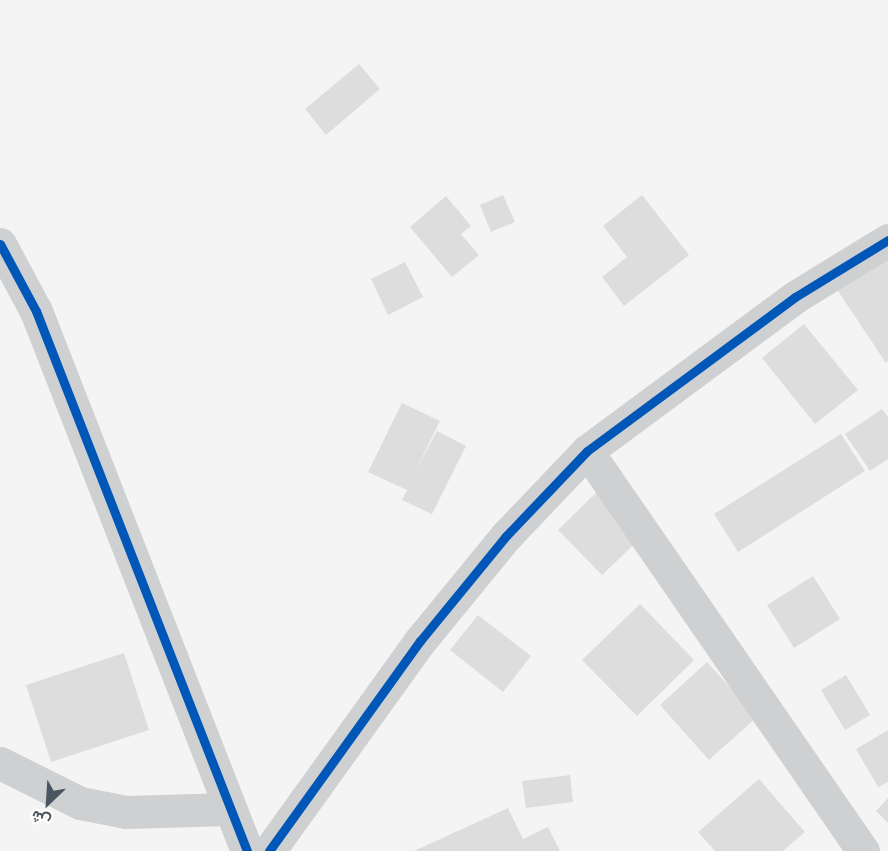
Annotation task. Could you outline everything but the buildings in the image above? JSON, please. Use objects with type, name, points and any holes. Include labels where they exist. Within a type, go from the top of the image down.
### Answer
[{"type":"street","points":[[268,851],[420,641],[506,536],[587,452],[795,297],[888,240]]},
{"type":"street","points":[[0,244],[36,311],[247,851]]},
{"type":"street","points":[[587,452],[863,851]]},
{"type":"street","points":[[0,763],[80,803],[126,812],[229,809]]},
{"type":"cycle path","points":[[269,851],[420,641],[506,536],[587,451],[795,297],[888,240]]},
{"type":"cycle path","points":[[0,244],[36,311],[247,851]]}]
